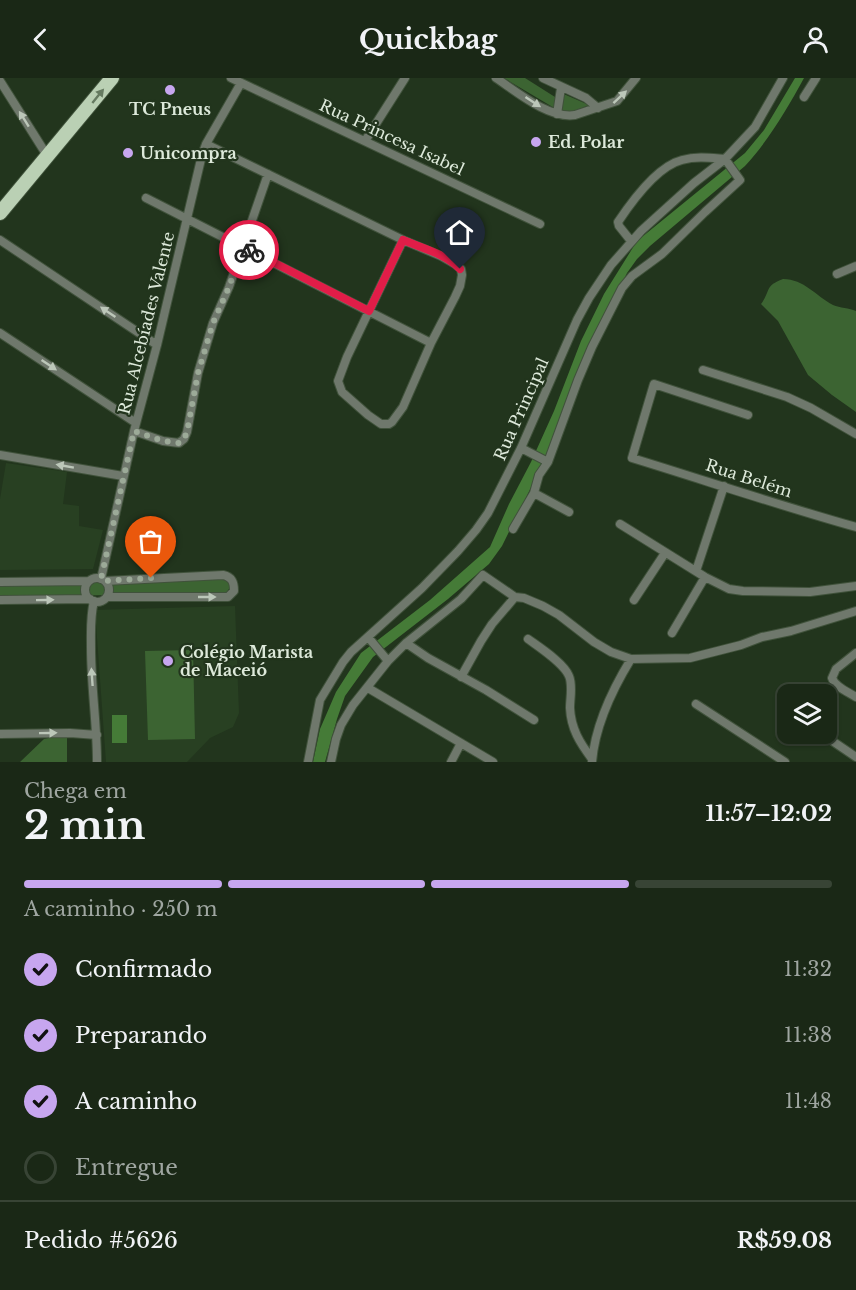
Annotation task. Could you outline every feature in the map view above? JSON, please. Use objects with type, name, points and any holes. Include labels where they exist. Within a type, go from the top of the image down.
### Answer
[{"type":"highway","points":[[0,213],[112,78]]},
{"type":"street","name":"Rua Princesa Isabel","points":[[231,78],[540,224]]},
{"type":"street","points":[[365,141],[405,78]]},
{"type":"street","points":[[495,78],[544,109],[568,116],[617,101],[636,78]]},
{"type":"street","points":[[543,78],[586,99],[598,108]]},
{"type":"street","name":"Rua Principal","points":[[308,762],[320,700],[343,662],[351,652],[370,639],[422,588],[458,551],[488,513],[521,448],[577,320],[611,266],[631,241],[667,206],[726,161],[755,127],[783,78]]},
{"type":"street","points":[[804,97],[816,78]]},
{"type":"street","points":[[0,81],[48,157]]},
{"type":"street","name":"Rua Alcebíades Valente","points":[[103,580],[123,476],[202,155],[241,83]]},
{"type":"street","points":[[556,114],[561,88]]},
{"type":"street","points":[[206,144],[403,240],[441,256],[460,269],[462,274],[460,286],[431,343],[403,407],[392,422],[381,424],[342,392],[338,384],[339,375],[403,240]]},
{"type":"street","points":[[513,529],[534,493],[539,475],[547,461],[592,346],[622,288],[632,276],[662,254],[738,178],[726,161],[705,157],[681,160],[650,181],[633,199],[618,222],[631,241]]},
{"type":"street","points":[[0,333],[135,427],[163,441],[179,443],[187,432],[198,373],[213,323],[229,287],[268,174]]},
{"type":"street","points":[[146,198],[431,343]]},
{"type":"street","points":[[0,240],[157,345]]},
{"type":"street","points":[[837,274],[856,266]]},
{"type":"street","points":[[702,370],[787,397],[856,434]]},
{"type":"street","name":"Rua Belém","points":[[747,415],[654,384],[632,458],[856,527]]},
{"type":"street","points":[[521,448],[547,461]]},
{"type":"street","points":[[0,455],[123,476]]},
{"type":"street","points":[[696,571],[724,486]]},
{"type":"street","points":[[534,493],[569,512]]},
{"type":"street","points":[[620,524],[664,553],[729,589],[810,592],[856,586]]},
{"type":"street","points":[[634,600],[664,553]]},
{"type":"street","points":[[0,600],[92,600],[98,601],[106,597],[228,597],[234,591],[234,584],[230,578],[223,575],[103,580],[94,578],[89,581],[85,587],[86,593],[92,600],[91,670],[97,762]]},
{"type":"street","points":[[334,761],[336,739],[341,726],[353,705],[388,661],[406,643],[461,599],[483,575],[515,597],[524,598],[559,615],[611,652],[631,659],[690,658],[719,652],[762,637],[790,632],[856,611]]},
{"type":"street","points":[[672,633],[705,577]]},
{"type":"street","points":[[103,580],[109,588],[106,597]]},
{"type":"street","points":[[0,582],[89,581]]},
{"type":"street","points":[[461,677],[487,632],[515,597]]},
{"type":"street","points":[[370,639],[388,661]]},
{"type":"street","points":[[528,639],[551,657],[570,677],[570,709],[576,736],[592,760]]},
{"type":"street","points":[[406,643],[534,720]]},
{"type":"street","points":[[856,653],[836,669],[832,678],[836,685],[856,697]]},
{"type":"street","points":[[592,760],[600,723],[608,701],[616,682],[631,659]]},
{"type":"street","points":[[368,688],[493,762]]},
{"type":"street","points":[[696,704],[785,762]]},
{"type":"street","points":[[0,734],[97,735]]},
{"type":"street","points":[[451,762],[461,743]]},
{"type":"street","points":[[837,744],[856,757]]},
{"type":"shaded area","points":[[504,78],[525,78],[555,97],[559,92],[589,105],[570,113],[556,109]]},
{"type":"shaded area","points":[[795,78],[804,78],[777,124],[754,156],[650,246],[627,273],[548,453],[502,546],[489,564],[373,657],[345,696],[325,762],[313,762],[320,729],[336,692],[361,653],[430,600],[490,547],[554,411],[581,341],[604,294],[637,241],[745,153],[764,130]]},
{"type":"shaded area","points":[[783,279],[804,285],[833,305],[856,311],[856,412],[808,375],[778,321],[761,304],[770,287]]},
{"type":"shaded area","points":[[6,463],[67,472],[63,504],[79,506],[79,526],[103,530],[93,569],[0,570],[0,499]]},
{"type":"shaded area","points":[[222,575],[232,585],[226,593],[0,597],[0,580]]},
{"type":"shaded area","name":"Colégio Marista de Maceió","points":[[235,606],[239,713],[233,727],[210,738],[187,762],[106,762],[95,610]]},
{"type":"shaded area","points":[[193,650],[195,739],[148,740],[145,651]]},
{"type":"shaded area","points":[[112,715],[127,715],[127,743],[112,743]]},
{"type":"shaded area","points":[[67,734],[67,762],[20,762],[44,739]]},
{"type":"way so far","points":[[151,578],[105,581],[101,579],[134,431],[174,443],[179,443],[184,439],[198,373],[213,323],[243,247],[249,250]]},
{"type":"place","name":"TC Pneus","points":[[170,90]]},
{"type":"place","name":"Ed. Polar","points":[[536,142]]},
{"type":"place","name":"Unicompra","points":[[128,153]]},
{"type":"place","name":"Colégio Marista de Maceió","points":[[168,661]]},
{"type":"route","points":[[249,250],[369,311],[403,240],[441,256],[460,269]]}]
